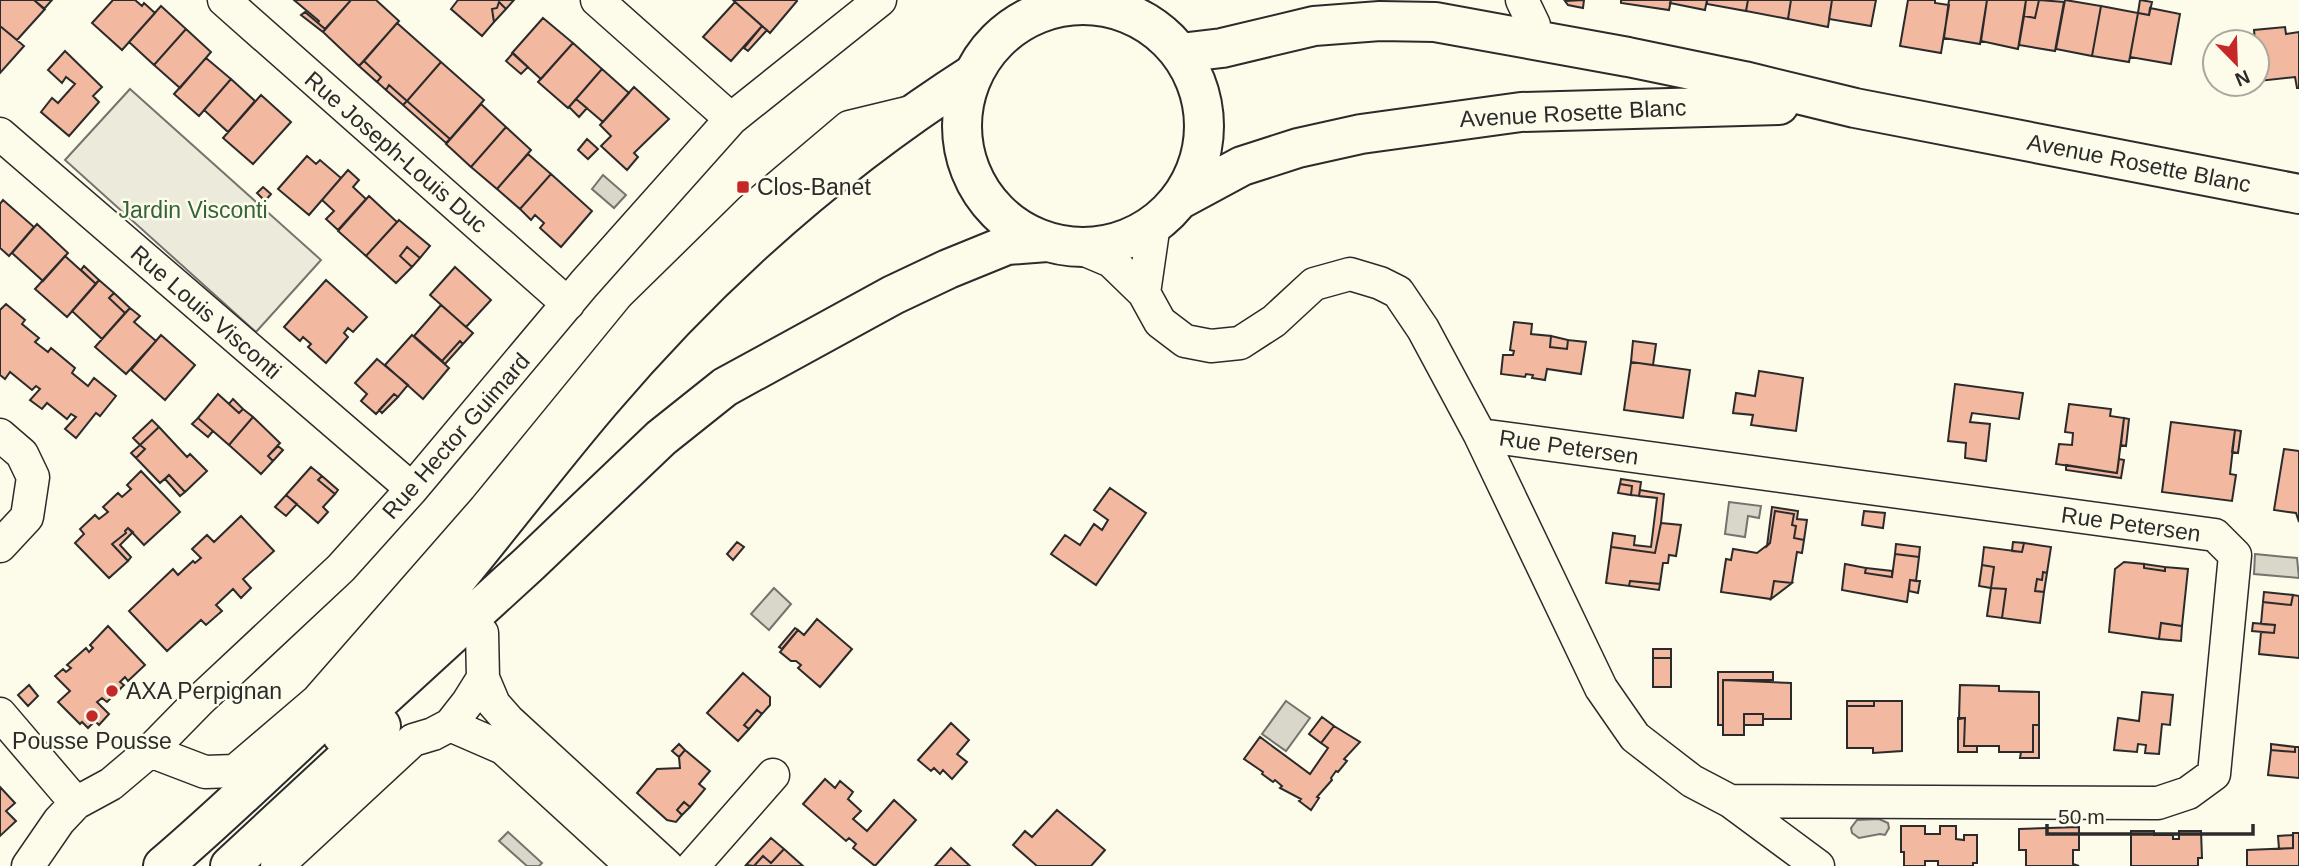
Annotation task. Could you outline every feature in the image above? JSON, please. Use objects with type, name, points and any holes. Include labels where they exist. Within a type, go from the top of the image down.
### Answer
[{"type":"main road","points":[[194,866],[385,696],[661,438],[724,387],[893,295],[1007,245],[1105,245],[1130,237],[1166,212],[1195,173],[1203,142],[1204,111],[1196,80],[1154,26],[1115,8],[1053,4],[1004,32],[986,51],[973,74],[963,102],[961,131],[966,161],[978,188],[996,211],[1020,230],[1062,244]]},
{"type":"main road","name":"Avenue Rosette Blanc","points":[[1154,26],[1222,48],[1314,26],[1380,21],[1435,22],[1731,78],[1855,108],[2299,194]]},
{"type":"main road","points":[[163,866],[221,816],[396,649],[602,400],[690,304],[786,213],[916,111],[973,74]]},
{"type":"main road","name":"Avenue Rosette Blanc","points":[[1166,212],[1242,166],[1298,148],[1361,134],[1521,112],[1759,104],[1855,108]]},
{"type":"main road","points":[[230,866],[732,400],[752,373]]},
{"type":"street","name":"Rue Joseph-Louis Duc","points":[[224,0],[568,304]]},
{"type":"street","points":[[597,0],[732,119]]},
{"type":"street","name":"Rue Hector Guimard","points":[[27,866],[59,821],[76,803],[111,784],[150,751],[200,700],[341,568],[412,489],[568,304],[732,119],[880,0]]},
{"type":"street","points":[[1522,0],[1534,25],[1534,40]]},
{"type":"street","points":[[150,751],[205,772],[235,771],[317,701],[485,509],[642,317],[741,220],[849,127],[916,111]]},
{"type":"street","name":"Rue Louis Visconti","points":[[0,134],[412,489]]},
{"type":"street","points":[[1144,293],[1166,212]]},
{"type":"street","points":[[1062,244],[1111,261],[1144,293],[1160,322],[1185,341],[1211,346],[1240,343],[1274,321],[1314,284],[1350,274],[1380,283],[1398,292],[1423,329],[1479,435],[1601,688],[1635,737],[1692,781],[1730,801],[1818,866]]},
{"type":"street","points":[[0,435],[22,454],[33,477],[27,517],[0,546]]},
{"type":"street","name":"Rue Petersen","points":[[1479,435],[2215,535],[2235,555],[2214,774],[2188,793],[2158,803],[1730,801]]},
{"type":"street","points":[[482,633],[483,678],[494,704],[667,866]]},
{"type":"street","points":[[277,866],[413,740],[450,726],[483,678]]},
{"type":"street","points":[[0,714],[76,803]]},
{"type":"street","points":[[450,726],[503,748],[632,866]]},
{"type":"street","points":[[693,866],[773,775]]},
{"type":"green space","name":"Jardin Visconti","points":[[130,89],[321,260],[256,332],[65,160]]},
{"type":"shaded area","points":[[603,175],[626,195],[614,208],[592,189]]},
{"type":"shaded area","points":[[1729,502],[1761,506],[1759,518],[1748,516],[1745,537],[1725,534]]},
{"type":"shaded area","points":[[2255,554],[2297,558],[2299,578],[2254,574]]},
{"type":"shaded area","points":[[774,588],[791,604],[769,630],[751,614]]},
{"type":"shaded area","points":[[1286,701],[1310,718],[1286,751],[1262,734]]},
{"type":"shaded area","points":[[1879,819],[1888,823],[1889,828],[1885,835],[1859,838],[1852,833],[1851,828],[1857,820]]},
{"type":"shaded area","points":[[508,832],[542,863],[539,866],[527,866],[499,841]]},
{"type":"building","points":[[0,0],[34,0],[45,9],[17,40],[0,26]]},
{"type":"building","points":[[34,0],[52,0],[44,9]]},
{"type":"building","points":[[113,0],[135,0],[142,6],[144,3],[155,13],[122,50],[92,23]]},
{"type":"building","points":[[294,0],[351,0],[325,29]]},
{"type":"building","points":[[351,0],[376,0],[399,21],[359,66],[323,32]]},
{"type":"building","points":[[458,0],[514,0],[506,9],[499,2],[497,8],[492,9],[494,22],[482,36],[451,9]]},
{"type":"building","points":[[733,0],[796,0],[797,1],[770,33]]},
{"type":"building","points":[[1584,0],[1583,8],[1568,5],[1565,1]]},
{"type":"building","points":[[1621,0],[1671,0],[1669,10],[1621,3]]},
{"type":"building","points":[[1671,0],[1707,0],[1705,10],[1670,3]]},
{"type":"building","points":[[1707,0],[1748,0],[1746,11],[1707,4]]},
{"type":"building","points":[[1748,0],[1791,0],[1788,19],[1746,11]]},
{"type":"building","points":[[1791,0],[1832,0],[1828,27],[1788,19]]},
{"type":"building","points":[[1832,0],[1876,0],[1871,26],[1829,19]]},
{"type":"building","points":[[1908,0],[1935,0],[1935,3],[1949,5],[1941,53],[1900,46]]},
{"type":"building","points":[[1949,0],[1987,0],[1980,44],[1944,38]]},
{"type":"building","points":[[1987,0],[2026,0],[2018,49],[1981,41]]},
{"type":"building","points":[[2026,0],[2039,0],[2035,18],[2024,16]]},
{"type":"building","points":[[2039,0],[2064,2],[2055,51],[2019,45],[2024,16],[2035,18]]},
{"type":"building","points":[[2065,0],[2101,6],[2092,56],[2056,49]]},
{"type":"building","points":[[2140,0],[2152,2],[2149,15],[2138,13]]},
{"type":"building","points":[[499,2],[506,9],[494,22],[492,9],[497,8]]},
{"type":"building","points":[[735,2],[762,26],[731,61],[703,37]]},
{"type":"building","points":[[161,6],[186,29],[154,65],[129,42]]},
{"type":"building","points":[[2101,6],[2138,13],[2129,62],[2092,56]]},
{"type":"building","points":[[2150,8],[2180,14],[2171,64],[2130,57],[2138,13],[2149,15]]},
{"type":"building","points":[[305,12],[325,29],[323,32],[301,15]]},
{"type":"building","points":[[543,18],[573,43],[541,79],[512,53]]},
{"type":"building","points":[[397,23],[441,62],[407,101],[389,85],[386,90],[377,82],[381,77],[364,61]]},
{"type":"building","points":[[0,26],[24,46],[0,73]]},
{"type":"building","points":[[762,26],[767,30],[748,51],[744,48]]},
{"type":"building","points":[[2285,27],[2286,34],[2299,32],[2299,88],[2295,77],[2271,80],[2271,28]]},
{"type":"building","points":[[186,29],[211,52],[180,88],[154,65]]},
{"type":"building","points":[[573,43],[602,69],[568,108],[538,82]]},
{"type":"building","points":[[65,51],[102,87],[93,96],[99,102],[69,136],[41,112],[52,98],[58,103],[75,84],[66,77],[62,83],[48,70]]},
{"type":"building","points":[[513,53],[528,67],[521,74],[506,61]]},
{"type":"building","points":[[206,58],[231,79],[199,116],[174,94]]},
{"type":"building","points":[[364,61],[381,77],[377,82],[359,66]]},
{"type":"building","points":[[441,62],[484,100],[450,139],[407,101]]},
{"type":"building","points":[[602,69],[629,93],[603,122],[576,99]]},
{"type":"building","points":[[231,79],[255,101],[228,132],[204,110]]},
{"type":"building","points":[[389,85],[407,101],[403,105],[386,90]]},
{"type":"building","points":[[634,87],[669,119],[634,153],[638,157],[627,170],[601,146],[611,136],[600,125]]},
{"type":"building","points":[[261,95],[291,122],[253,164],[223,138]]},
{"type":"building","points":[[576,99],[587,108],[579,117],[569,107]]},
{"type":"building","points":[[407,101],[450,139],[446,143],[403,105]]},
{"type":"building","points":[[481,104],[506,127],[471,167],[446,144]]},
{"type":"building","points":[[506,127],[531,150],[497,189],[471,167]]},
{"type":"building","points":[[587,139],[598,149],[588,159],[578,150]]},
{"type":"building","points":[[528,154],[551,174],[520,209],[497,189]]},
{"type":"building","points":[[307,156],[316,164],[320,160],[341,178],[309,215],[278,189]]},
{"type":"building","points":[[348,170],[359,180],[353,187],[366,199],[338,230],[326,219],[334,211],[322,200]]},
{"type":"building","points":[[551,174],[592,211],[561,247],[540,228],[544,223],[535,215],[531,220],[520,209]]},
{"type":"building","points":[[263,187],[271,194],[265,201],[257,193]]},
{"type":"building","points":[[369,196],[397,222],[366,256],[338,231]]},
{"type":"building","points":[[3,200],[34,227],[9,256],[0,248],[0,204]]},
{"type":"building","points":[[399,220],[430,246],[420,258],[407,247],[400,256],[412,267],[396,283],[366,256]]},
{"type":"building","points":[[37,224],[68,253],[43,281],[12,253]]},
{"type":"building","points":[[407,247],[420,258],[412,267],[400,256]]},
{"type":"building","points":[[65,256],[96,284],[67,317],[35,289]]},
{"type":"building","points":[[84,266],[99,280],[96,284],[81,270]]},
{"type":"building","points":[[455,267],[491,300],[466,327],[430,295]]},
{"type":"building","points":[[99,280],[114,293],[109,298],[125,313],[102,339],[72,311]]},
{"type":"building","points":[[326,280],[367,317],[353,332],[348,328],[344,333],[348,337],[326,363],[308,347],[311,344],[303,337],[300,341],[284,327]]},
{"type":"building","points":[[114,293],[130,308],[125,313],[109,298]]},
{"type":"building","points":[[6,304],[25,320],[22,324],[39,338],[35,342],[48,352],[51,348],[75,368],[72,373],[88,386],[94,378],[116,396],[100,416],[96,413],[76,438],[65,429],[76,417],[71,414],[67,419],[47,403],[42,409],[30,400],[40,389],[36,386],[32,390],[10,372],[5,379],[0,375],[0,310]]},
{"type":"building","points":[[441,305],[473,333],[463,344],[460,341],[442,361],[414,336]]},
{"type":"building","points":[[130,308],[140,316],[134,322],[156,341],[126,374],[95,347]]},
{"type":"building","points":[[1514,322],[1532,324],[1531,334],[1551,336],[1550,347],[1567,349],[1568,340],[1586,342],[1581,374],[1547,369],[1545,380],[1526,374],[1525,377],[1501,374],[1503,355],[1513,355],[1514,351],[1510,350]]},
{"type":"building","points":[[161,335],[195,365],[165,400],[131,370]]},
{"type":"building","points":[[412,335],[449,368],[423,399],[385,365]]},
{"type":"building","points":[[1551,336],[1568,340],[1567,349],[1550,347]]},
{"type":"building","points":[[460,341],[463,344],[445,364],[442,361]]},
{"type":"building","points":[[1633,341],[1656,344],[1653,365],[1631,362]]},
{"type":"building","points":[[377,359],[408,385],[398,397],[394,394],[376,414],[361,401],[367,394],[355,383]]},
{"type":"building","points":[[1631,362],[1690,370],[1683,418],[1624,410]]},
{"type":"building","points":[[1759,371],[1803,378],[1796,431],[1751,425],[1753,415],[1733,413],[1736,393],[1755,396]]},
{"type":"building","points":[[1955,384],[2023,393],[2019,419],[1972,413],[1970,422],[1990,424],[1986,461],[1965,458],[1966,443],[1948,441]]},
{"type":"building","points":[[218,394],[239,413],[243,409],[253,417],[229,445],[198,418]]},
{"type":"building","points":[[394,394],[398,397],[382,413],[379,410]]},
{"type":"building","points":[[233,399],[243,409],[239,413],[229,404]]},
{"type":"building","points":[[2069,404],[2111,409],[2110,416],[2124,418],[2117,473],[2056,464],[2059,444],[2072,445],[2073,433],[2065,432]]},
{"type":"building","points":[[253,417],[280,443],[268,456],[273,461],[261,474],[229,445]]},
{"type":"building","points":[[198,418],[213,431],[208,437],[192,424]]},
{"type":"building","points":[[2124,418],[2129,419],[2126,446],[2121,445]]},
{"type":"building","points":[[152,420],[159,427],[140,445],[133,438]]},
{"type":"building","points":[[2171,422],[2235,430],[2230,474],[2236,475],[2232,501],[2162,492]]},
{"type":"building","points":[[159,427],[187,457],[190,454],[207,471],[185,492],[169,475],[160,483],[136,458],[145,449],[140,445]]},
{"type":"building","points":[[2235,430],[2241,431],[2238,453],[2232,452]]},
{"type":"building","points":[[140,445],[145,449],[136,458],[131,453]]},
{"type":"building","points":[[278,446],[283,450],[273,461],[268,456]]},
{"type":"building","points":[[2284,449],[2299,451],[2299,522],[2296,513],[2274,510]]},
{"type":"building","points":[[2119,459],[2124,460],[2121,478],[2066,470],[2066,465],[2117,473]]},
{"type":"building","points":[[311,467],[322,476],[318,480],[335,494],[323,507],[328,512],[318,523],[286,495]]},
{"type":"building","points":[[141,471],[180,512],[144,545],[128,528],[126,533],[112,544],[128,561],[109,578],[75,543],[84,534],[80,529],[95,515],[99,519],[108,512],[103,507],[118,493],[122,497],[131,489],[127,485]]},
{"type":"building","points":[[169,475],[185,492],[180,496],[165,479]]},
{"type":"building","points":[[322,476],[338,490],[335,494],[318,480]]},
{"type":"building","points":[[1621,479],[1641,482],[1639,496],[1631,495],[1632,486],[1620,484]]},
{"type":"building","points":[[1620,484],[1632,486],[1631,495],[1618,493]]},
{"type":"building","points":[[1110,488],[1146,513],[1096,585],[1051,554],[1065,535],[1080,545],[1094,524],[1102,530],[1108,520],[1094,510]]},
{"type":"building","points":[[1640,490],[1664,494],[1655,553],[1611,547],[1613,533],[1635,536],[1634,545],[1651,547],[1657,498],[1639,496]]},
{"type":"building","points":[[286,495],[297,504],[286,516],[275,507]]},
{"type":"building","points":[[1772,507],[1798,511],[1797,519],[1807,520],[1804,540],[1794,538],[1794,514],[1775,511],[1770,543],[1767,546]]},
{"type":"building","points":[[1775,511],[1794,514],[1794,538],[1804,540],[1802,553],[1797,552],[1792,583],[1774,581],[1771,599],[1721,592],[1726,559],[1731,560],[1733,549],[1757,553],[1770,543]]},
{"type":"building","points":[[1864,511],[1885,513],[1883,528],[1862,525]]},
{"type":"building","points":[[241,516],[274,551],[243,579],[251,588],[241,598],[233,589],[216,605],[222,611],[206,625],[201,620],[167,651],[129,611],[173,569],[178,575],[193,561],[195,563],[201,558],[192,549],[207,535],[214,542]]},
{"type":"building","points":[[1661,523],[1681,525],[1676,556],[1669,555],[1668,563],[1663,563],[1660,584],[1630,581],[1629,586],[1606,583],[1611,547],[1655,553]]},
{"type":"building","points":[[128,528],[133,532],[120,545],[131,557],[128,561],[112,544],[126,533]]},
{"type":"building","points":[[737,542],[744,547],[733,560],[727,554]]},
{"type":"building","points":[[2013,542],[2024,543],[2022,552],[2012,551]]},
{"type":"building","points":[[2024,543],[2051,547],[2047,573],[2043,572],[2042,580],[2037,579],[2035,591],[2044,592],[2040,623],[2002,618],[2006,589],[1991,588],[1994,567],[1982,565],[1984,547],[2022,552]]},
{"type":"building","points":[[1896,544],[1920,547],[1919,557],[1895,554]]},
{"type":"building","points":[[1895,554],[1919,557],[1916,581],[1910,580],[1907,602],[1842,590],[1845,564],[1866,568],[1865,573],[1892,577]]},
{"type":"building","points":[[2124,562],[2144,564],[2144,568],[2165,571],[2165,567],[2188,569],[2182,626],[2161,623],[2159,639],[2109,632],[2115,569]]},
{"type":"building","points":[[2144,564],[2165,567],[2165,571],[2144,568]]},
{"type":"building","points":[[1982,565],[1994,567],[1991,588],[1979,586]]},
{"type":"building","points":[[1866,568],[1892,571],[1892,577],[1865,573]]},
{"type":"building","points":[[2043,572],[2047,573],[2044,592],[2035,591],[2037,579],[2042,580]]},
{"type":"building","points":[[1910,580],[1920,581],[1918,593],[1909,591]]},
{"type":"building","points":[[1630,581],[1660,584],[1659,590],[1629,586]]},
{"type":"building","points":[[1774,581],[1792,583],[1771,599]]},
{"type":"building","points":[[1991,588],[2006,589],[2002,618],[1987,616]]},
{"type":"building","points":[[2264,592],[2293,595],[2291,605],[2263,602]]},
{"type":"building","points":[[2293,595],[2299,596],[2299,658],[2259,654],[2261,632],[2274,633],[2275,625],[2261,624],[2263,602],[2291,605]]},
{"type":"building","points":[[817,619],[852,649],[820,687],[798,668],[801,665],[780,652],[798,630],[804,635]]},
{"type":"building","points":[[2161,623],[2182,626],[2181,641],[2159,639]]},
{"type":"building","points":[[2253,623],[2275,625],[2274,633],[2252,631]]},
{"type":"building","points":[[108,626],[145,665],[128,681],[125,677],[120,682],[124,685],[107,702],[102,698],[97,702],[109,714],[99,725],[95,721],[88,728],[82,722],[80,724],[58,702],[70,691],[55,676],[63,669],[66,672],[71,668],[67,665],[86,648],[89,652],[93,648],[90,645]]},
{"type":"building","points":[[795,628],[798,630],[782,649],[779,647]]},
{"type":"building","points":[[1653,649],[1671,649],[1671,658],[1653,658]]},
{"type":"building","points":[[1653,658],[1671,658],[1671,687],[1653,687]]},
{"type":"building","points":[[1718,672],[1773,672],[1773,680],[1723,680],[1723,725],[1718,725]]},
{"type":"building","points":[[743,673],[770,697],[770,705],[762,714],[757,710],[744,725],[749,729],[738,741],[707,713]]},
{"type":"building","points":[[1723,680],[1791,683],[1791,719],[1763,719],[1763,714],[1744,714],[1744,735],[1723,735]]},
{"type":"building","points":[[29,685],[38,696],[28,706],[18,695]]},
{"type":"building","points":[[1960,685],[1999,686],[1999,691],[2039,692],[2039,725],[2033,725],[2033,752],[1999,752],[1999,746],[1964,746],[1965,718],[1959,719]]},
{"type":"building","points":[[2142,692],[2173,695],[2170,725],[2162,724],[2159,754],[2145,753],[2146,745],[2138,744],[2137,752],[2114,750],[2118,718],[2139,721]]},
{"type":"building","points":[[1847,701],[1874,701],[1874,706],[1847,706]]},
{"type":"building","points":[[1874,701],[1902,701],[1902,751],[1873,753],[1873,748],[1847,748],[1847,706],[1874,706]]},
{"type":"building","points":[[757,710],[762,714],[749,729],[744,725]]},
{"type":"building","points":[[1744,714],[1763,714],[1763,725],[1744,725]]},
{"type":"building","points":[[1322,717],[1334,726],[1321,743],[1309,734]]},
{"type":"building","points":[[1958,718],[1965,718],[1964,746],[1977,746],[1977,752],[1958,752]]},
{"type":"building","points":[[951,723],[969,740],[957,754],[967,762],[952,779],[943,770],[940,774],[934,768],[931,771],[918,760]]},
{"type":"building","points":[[2033,725],[2039,725],[2039,758],[2020,758],[2021,752],[2033,752]]},
{"type":"building","points":[[1334,726],[1360,742],[1344,759],[1347,761],[1336,771],[1311,810],[1299,801],[1301,799],[1280,788],[1282,786],[1275,780],[1273,782],[1244,759],[1260,737],[1310,774],[1328,748],[1321,743]]},
{"type":"building","points":[[679,744],[685,750],[679,757],[672,751]]},
{"type":"building","points":[[2271,744],[2295,747],[2295,752],[2271,750]]},
{"type":"building","points":[[2295,747],[2299,747],[2299,778],[2268,775],[2271,750],[2295,752]]},
{"type":"building","points":[[685,750],[710,771],[699,784],[705,789],[690,807],[684,802],[677,810],[682,815],[676,822],[667,820],[637,793],[657,769],[680,768],[679,757]]},
{"type":"building","points":[[825,779],[835,788],[840,781],[853,792],[848,799],[861,811],[853,819],[867,831],[894,800],[916,820],[875,866],[853,848],[856,844],[849,838],[846,841],[803,804]]},
{"type":"building","points":[[0,787],[15,803],[6,811],[16,821],[0,836]]},
{"type":"building","points":[[684,802],[690,807],[682,815],[677,810]]},
{"type":"building","points":[[1057,810],[1105,850],[1091,866],[1037,866],[1013,845],[1025,831],[1032,837]]},
{"type":"building","points":[[1901,826],[1925,826],[1925,834],[1940,834],[1940,826],[1956,826],[1956,839],[1964,840],[1964,835],[1977,835],[1977,863],[1973,863],[1973,866],[1938,866],[1938,861],[1925,861],[1925,866],[1904,866]]},
{"type":"building","points":[[2079,827],[2079,850],[2073,850],[2073,864],[2079,866],[2026,866],[2026,850],[2019,850],[2019,829]]},
{"type":"building","points":[[2131,831],[2154,831],[2154,835],[2173,835],[2173,839],[2179,839],[2179,831],[2201,831],[2202,858],[2198,858],[2198,866],[2131,866]]},
{"type":"building","points":[[2293,833],[2299,833],[2299,866],[2247,866],[2247,850],[2293,848]]},
{"type":"building","points":[[2293,835],[2293,848],[2279,849],[2278,836]]},
{"type":"building","points":[[771,838],[784,849],[771,863],[763,856],[754,866],[746,865]]},
{"type":"building","points":[[951,848],[970,866],[935,866]]},
{"type":"building","points":[[784,849],[803,866],[754,866],[763,856],[771,863]]},
{"type":"place","name":"Clos-Banet","points":[[743,187]]},
{"type":"place","name":"AXA Perpignan","points":[[112,691]]},
{"type":"place","name":"Pousse Pousse","points":[[92,716]]}]
